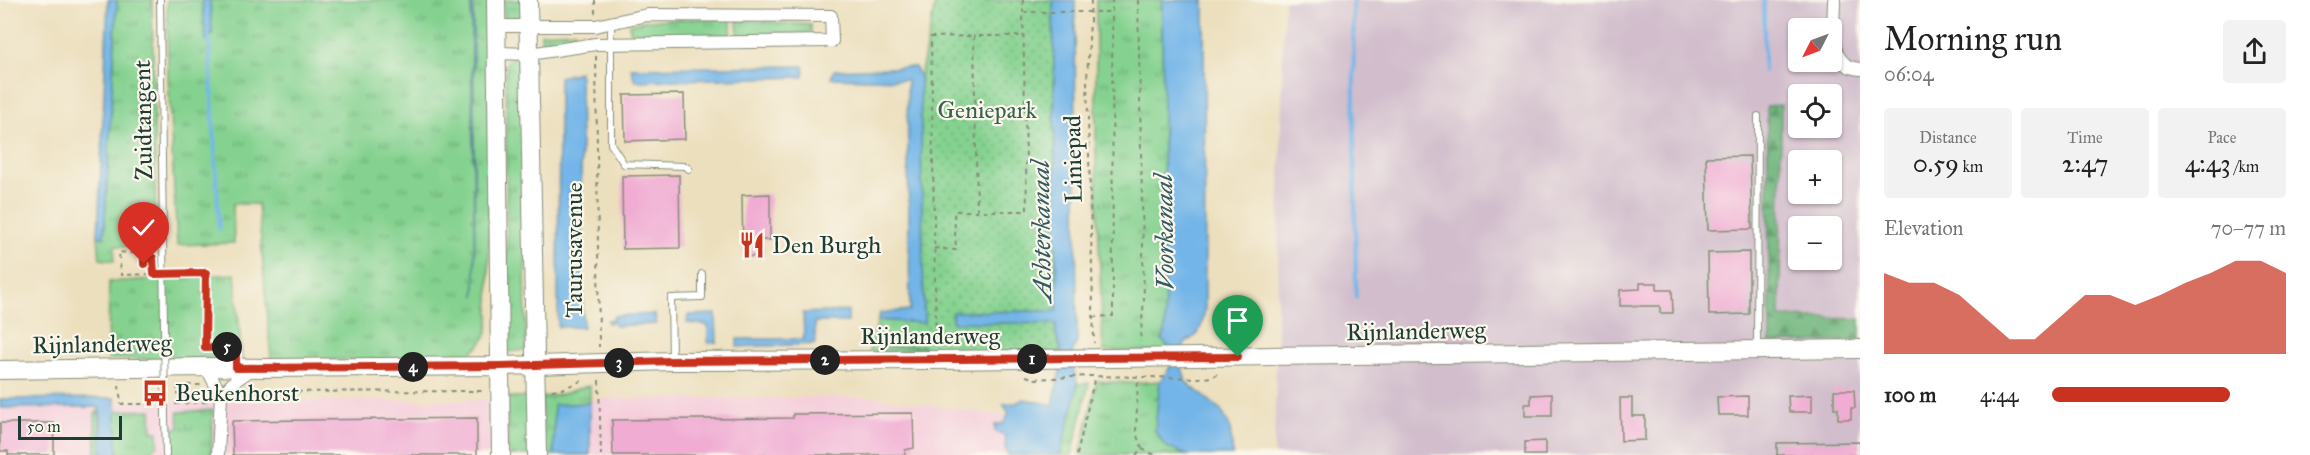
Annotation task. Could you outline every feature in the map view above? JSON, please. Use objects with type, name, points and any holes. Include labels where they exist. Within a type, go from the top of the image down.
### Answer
[{"type":"street","points":[[496,0],[501,455]]},
{"type":"street","name":"Taurusavenue","points":[[528,0],[537,455]]},
{"type":"street","points":[[1834,0],[1834,48],[1844,64],[1860,69]]},
{"type":"street","points":[[496,26],[595,26],[647,15],[831,16],[832,41],[596,44],[529,54],[497,53]]},
{"type":"street","name":"Rijnlanderweg","points":[[0,370],[1860,349]]},
{"type":"street","points":[[206,367],[219,393],[218,455]]},
{"type":"street","points":[[219,393],[245,368]]},
{"type":"lane","name":"Zuidtangent","points":[[160,0],[166,455]]},
{"type":"lane","points":[[611,23],[611,144],[624,164],[685,165],[689,169]]},
{"type":"lane","points":[[1757,351],[1758,116]]},
{"type":"lane","points":[[672,361],[671,297],[702,297],[702,274]]},
{"type":"path","points":[[595,0],[595,26]]},
{"type":"path","points":[[934,248],[956,250],[954,211],[1027,212],[1023,0]]},
{"type":"path","name":"Liniepad","points":[[1091,0],[1087,80],[1094,317],[1113,316],[1112,12]]},
{"type":"path","points":[[1023,12],[1112,12],[1112,0]]},
{"type":"path","points":[[1138,0],[1147,358],[1138,378],[1136,433],[1142,448],[1155,455]]},
{"type":"path","points":[[974,36],[977,211]]},
{"type":"path","points":[[936,360],[933,37],[1023,36]]},
{"type":"path","name":"Taurusavenue","points":[[596,44],[601,455]]},
{"type":"path","points":[[153,254],[118,252],[121,275],[206,273],[205,348],[236,347],[245,368]]},
{"type":"path","points":[[143,254],[144,264],[144,259],[153,258],[154,274]]},
{"type":"path","points":[[1036,379],[1089,376],[1203,378]]},
{"type":"path","points":[[1077,455],[1095,376]]},
{"type":"path","points":[[119,384],[121,404],[156,404]]},
{"type":"path","name":"Rijnlanderweg","points":[[174,394],[182,394],[177,394],[177,385],[219,393],[501,390]]},
{"type":"path","points":[[174,404],[219,393]]},
{"type":"path","points":[[1136,455],[1142,448]]},
{"type":"shaded area","points":[[1284,0],[1860,0],[1860,455],[1274,455]]},
{"type":"shaded area","points":[[873,397],[1026,419],[1014,455],[0,455],[0,403]]},
{"type":"green space","points":[[117,0],[152,0],[156,227],[149,228],[149,248],[115,246],[114,261],[100,259],[98,236],[104,237]]},
{"type":"green space","points":[[167,0],[202,0],[206,39],[212,35],[210,0],[471,0],[473,137],[473,0],[489,0],[489,322],[486,335],[471,353],[459,359],[271,360],[258,204],[233,204],[234,243],[177,245],[168,76]]},
{"type":"green space","points":[[504,0],[523,0],[523,15],[517,22],[508,21],[504,16]]},
{"type":"green space","name":"Geniepark","points":[[936,0],[1053,0],[1057,311],[952,313],[953,322],[1056,324],[1056,335],[1062,353],[924,353],[924,346],[878,347],[877,352],[869,352],[878,320],[924,322],[920,77]]},
{"type":"green space","points":[[1096,0],[1162,0],[1165,333],[1162,340],[1174,352],[1103,351],[1096,166]]},
{"type":"green space","points":[[731,18],[731,35],[631,33],[629,24],[647,20]]},
{"type":"green space","points":[[737,20],[811,25],[811,32],[738,35]]},
{"type":"green space","points":[[575,31],[575,42],[541,46],[541,33]]},
{"type":"green space","points":[[513,57],[523,63],[526,350],[507,352],[506,62]]},
{"type":"green space","points":[[1781,105],[1780,317],[1860,319],[1860,341],[1770,343],[1767,106]]},
{"type":"green space","points":[[235,274],[242,360],[108,359],[109,282]]},
{"type":"green space","points":[[925,346],[924,353],[877,352],[878,347]]},
{"type":"green space","points":[[1097,381],[1130,383],[1160,381],[1155,431],[1186,455],[1080,455]]},
{"type":"green space","points":[[1089,383],[1072,455],[1060,455],[1078,384]]},
{"type":"green space","points":[[590,386],[590,403],[554,405],[554,455],[543,455],[542,397],[556,396]]},
{"type":"green space","points":[[507,397],[530,397],[530,455],[508,455]]},
{"type":"green space","points":[[99,410],[102,455],[96,455],[95,414]]},
{"type":"green space","points":[[151,410],[152,432],[158,432],[158,445],[151,451],[151,455],[118,455],[115,411]]},
{"type":"green space","points":[[213,410],[211,455],[172,455],[172,428],[179,428],[178,412]]},
{"type":"water","points":[[108,0],[117,0],[117,3],[104,238],[98,236]]},
{"type":"water","points":[[202,0],[210,0],[212,35],[206,40]]},
{"type":"water","points":[[471,0],[473,0],[475,297]]},
{"type":"water","points":[[1053,0],[1075,0],[1077,342],[1071,358],[1077,387],[1060,455],[1008,455],[1005,447],[1006,437],[995,431],[995,425],[1004,423],[1009,413],[1003,404],[1016,403],[1024,399],[1053,405],[1063,357],[1056,335],[1056,324],[952,322],[952,312],[1057,311]]},
{"type":"water","points":[[1162,0],[1204,0],[1205,308],[1197,335],[1186,342],[1181,352],[1181,364],[1186,382],[1221,410],[1230,427],[1233,455],[1186,455],[1165,446],[1155,431],[1160,381],[1171,366],[1174,352],[1162,340],[1165,333]]},
{"type":"water","points":[[804,66],[804,77],[635,81],[631,68]]},
{"type":"water","points":[[915,67],[920,77],[924,323],[878,320],[880,313],[910,310],[907,80],[831,78],[834,70]]},
{"type":"water","points":[[580,72],[583,327],[558,327],[559,77]]},
{"type":"water","points":[[848,311],[848,322],[815,322],[815,344],[737,347],[737,339],[804,339],[803,313]]},
{"type":"water","points":[[655,314],[656,324],[615,326],[613,322],[608,323],[607,320],[613,319],[614,316]]},
{"type":"water","points":[[716,314],[717,342],[708,343],[708,325],[687,323],[688,315]]},
{"type":"water","points":[[115,398],[118,455],[102,455],[99,407],[0,408],[0,399]]},
{"type":"water","points":[[590,403],[590,455],[554,455],[554,405]]},
{"type":"building","points":[[684,94],[685,139],[625,141],[624,95]]},
{"type":"building","points":[[1750,156],[1752,229],[1708,230],[1706,157]]},
{"type":"building","points":[[679,175],[680,248],[623,249],[622,176]]},
{"type":"building","points":[[770,194],[770,240],[761,240],[762,256],[743,257],[742,195]]},
{"type":"building","points":[[1749,252],[1749,314],[1709,315],[1708,253]]},
{"type":"building","points":[[1640,283],[1657,283],[1657,290],[1672,290],[1673,313],[1660,313],[1660,306],[1620,306],[1620,290],[1640,289]]},
{"type":"building","points":[[1834,390],[1854,390],[1855,408],[1851,408],[1851,419],[1838,419],[1838,408],[1834,408]]},
{"type":"building","points":[[1552,394],[1552,416],[1525,416],[1525,404],[1531,404],[1531,395]]},
{"type":"building","points":[[1812,395],[1812,412],[1789,412],[1788,396]]},
{"type":"building","points":[[1748,396],[1748,415],[1718,415],[1717,397]]},
{"type":"building","points":[[1620,398],[1632,398],[1632,416],[1645,416],[1645,440],[1621,441]]},
{"type":"building","points":[[913,413],[914,448],[905,450],[905,455],[613,455],[612,420],[793,418],[793,414]]},
{"type":"building","points":[[477,418],[477,455],[233,455],[232,421]]},
{"type":"building","points":[[0,423],[54,423],[54,455],[8,455],[8,451],[0,451]]},
{"type":"building","points":[[1545,441],[1545,455],[1525,455],[1525,442]]},
{"type":"building","points":[[1860,442],[1860,455],[1777,455],[1777,443]]},
{"type":"waterway","points":[[1353,0],[1356,297]]},
{"type":"waterway","points":[[1764,0],[1764,71]]},
{"type":"waterway","points":[[209,38],[219,229]]},
{"type":"place","name":"Den Burgh","points":[[752,245]]},
{"type":"place","name":"Beukenhorst","points":[[155,393]]},
{"type":"route","points":[[144,264],[144,259],[153,258],[154,274],[206,273],[205,348],[236,347],[236,368],[501,366],[732,360],[1238,357]]},
{"type":"water label","name":"Achterkanaal","points":[[1041,231]]},
{"type":"water label","name":"Voorkanaal","points":[[1164,232]]}]
